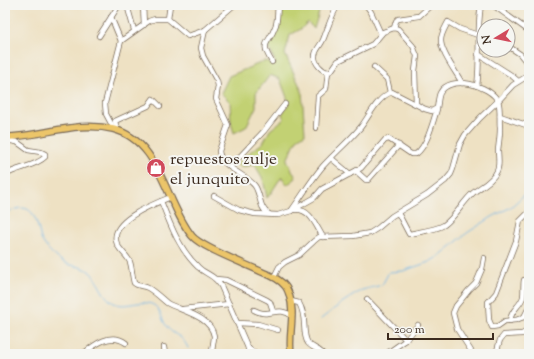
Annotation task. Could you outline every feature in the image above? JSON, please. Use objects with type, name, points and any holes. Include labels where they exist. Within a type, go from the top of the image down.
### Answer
[{"type":"main road","points":[[5,139],[88,125],[115,130],[132,138],[144,148],[154,161],[185,227],[193,237],[208,246],[274,277],[286,286],[291,301],[291,354]]},
{"type":"street","points":[[99,36],[119,5]]},
{"type":"street","points":[[127,5],[134,30]]},
{"type":"street","points":[[144,5],[144,25]]},
{"type":"street","points":[[168,19],[170,5]]},
{"type":"street","points":[[115,130],[106,114],[105,103],[121,41],[134,30],[155,19],[168,19],[188,36],[205,30],[234,5]]},
{"type":"street","points":[[272,62],[266,52],[266,45],[276,26],[278,5]]},
{"type":"street","points":[[328,72],[323,71],[317,63],[315,54],[323,41],[332,13],[338,5]]},
{"type":"street","points":[[366,5],[371,12],[381,34]]},
{"type":"street","points":[[316,128],[318,96],[326,90],[328,72],[331,71],[338,62],[373,44],[381,34],[394,28],[398,19],[418,16],[431,5]]},
{"type":"street","points":[[480,18],[481,5]]},
{"type":"street","points":[[493,5],[529,31]]},
{"type":"street","points":[[111,17],[121,41]]},
{"type":"street","points":[[462,83],[442,47],[442,33],[448,22],[460,29],[476,32]]},
{"type":"street","points":[[394,28],[398,29],[410,42],[417,56],[415,79],[416,104]]},
{"type":"street","points":[[205,30],[201,48],[203,56],[217,81],[218,86],[216,99],[228,125],[220,155],[225,163],[244,176],[254,186],[259,194],[263,209],[269,214]]},
{"type":"street","points":[[516,51],[529,65]]},
{"type":"street","points":[[477,86],[478,58]]},
{"type":"street","points":[[484,58],[518,81]]},
{"type":"street","points":[[374,67],[387,79],[390,92]]},
{"type":"street","points":[[274,277],[277,270],[284,262],[299,255],[314,241],[323,237],[353,236],[370,233],[427,195],[451,174],[460,144],[465,135],[513,85],[529,75]]},
{"type":"street","points":[[291,211],[314,198],[322,189],[361,168],[385,140],[389,139],[411,154],[416,154],[424,144],[430,130],[440,94],[443,89],[454,84],[462,83],[477,86],[489,92],[498,101],[500,116],[498,170],[484,186],[470,196],[443,225],[409,234],[398,213]]},
{"type":"street","points":[[390,92],[429,111],[437,108]]},
{"type":"street","points":[[291,211],[310,182],[360,128],[380,100],[390,92]]},
{"type":"street","points":[[115,130],[115,121],[148,106],[153,99],[160,106]]},
{"type":"street","points":[[230,167],[264,131],[285,104]]},
{"type":"street","points":[[500,116],[529,126]]},
{"type":"street","points":[[5,139],[18,142],[28,150],[45,154],[45,157],[40,162],[14,170],[5,175]]},
{"type":"street","points":[[356,171],[368,180],[399,145]]},
{"type":"street","points":[[331,158],[350,174]]},
{"type":"street","points":[[214,196],[239,210],[255,214],[278,215],[291,211],[304,211],[309,214],[323,237]]},
{"type":"street","points":[[171,197],[141,210],[132,216],[124,223],[115,237],[118,247],[129,260],[134,283],[136,285],[146,287],[168,303],[200,318],[213,332],[214,338],[212,354]]},
{"type":"street","points":[[161,201],[170,226],[181,246],[199,268],[216,278],[226,280],[267,300],[270,302],[273,311]]},
{"type":"street","points":[[529,212],[520,221],[516,241],[496,293],[488,302],[489,320],[492,327],[498,326],[505,321],[527,316],[529,307]]},
{"type":"street","points":[[473,354],[457,329],[453,313],[456,306],[476,283],[482,269],[484,258]]},
{"type":"street","points":[[216,278],[221,286],[248,348],[248,354]]},
{"type":"street","points":[[510,321],[512,312],[520,303],[523,296],[524,280]]},
{"type":"street","points":[[367,299],[406,340]]},
{"type":"street","points":[[291,301],[299,304],[303,310],[306,338],[308,343],[323,354]]},
{"type":"street","points":[[181,309],[229,304]]},
{"type":"street","points":[[254,310],[267,314],[273,311],[281,311],[292,316]]},
{"type":"street","points":[[237,323],[258,324],[278,330]]},
{"type":"street","points":[[386,354],[406,340],[418,325]]},
{"type":"street","points":[[496,354],[500,340],[504,335],[522,334],[529,330]]},
{"type":"street","points":[[83,354],[104,340],[115,338],[126,343]]},
{"type":"street","points":[[164,348],[166,354]]},
{"type":"street","points":[[248,348],[256,354]]},
{"type":"green space","points":[[282,5],[321,5],[314,29],[308,22],[301,29],[290,35],[285,54],[302,91],[305,134],[297,139],[287,160],[296,178],[287,185],[282,177],[267,198],[263,179],[255,165],[240,167],[237,164],[251,151],[263,143],[270,130],[284,119],[282,114],[289,103],[280,79],[270,75],[256,93],[256,107],[246,127],[234,133],[231,123],[230,102],[221,93],[229,76],[265,61],[276,64],[268,45],[279,28]]},
{"type":"waterway","points":[[321,319],[362,290],[382,285],[389,272],[403,271],[429,262],[438,257],[467,233],[511,207],[524,195],[529,187]]},
{"type":"waterway","points":[[5,213],[22,208],[30,211],[36,220],[41,239],[56,257],[65,263],[83,268],[90,272],[106,297],[114,303],[122,305],[143,303],[152,304],[155,306],[160,312],[167,327],[180,337],[188,348]]},
{"type":"place","name":"repuestos zulje el junquito","points":[[156,168]]}]
